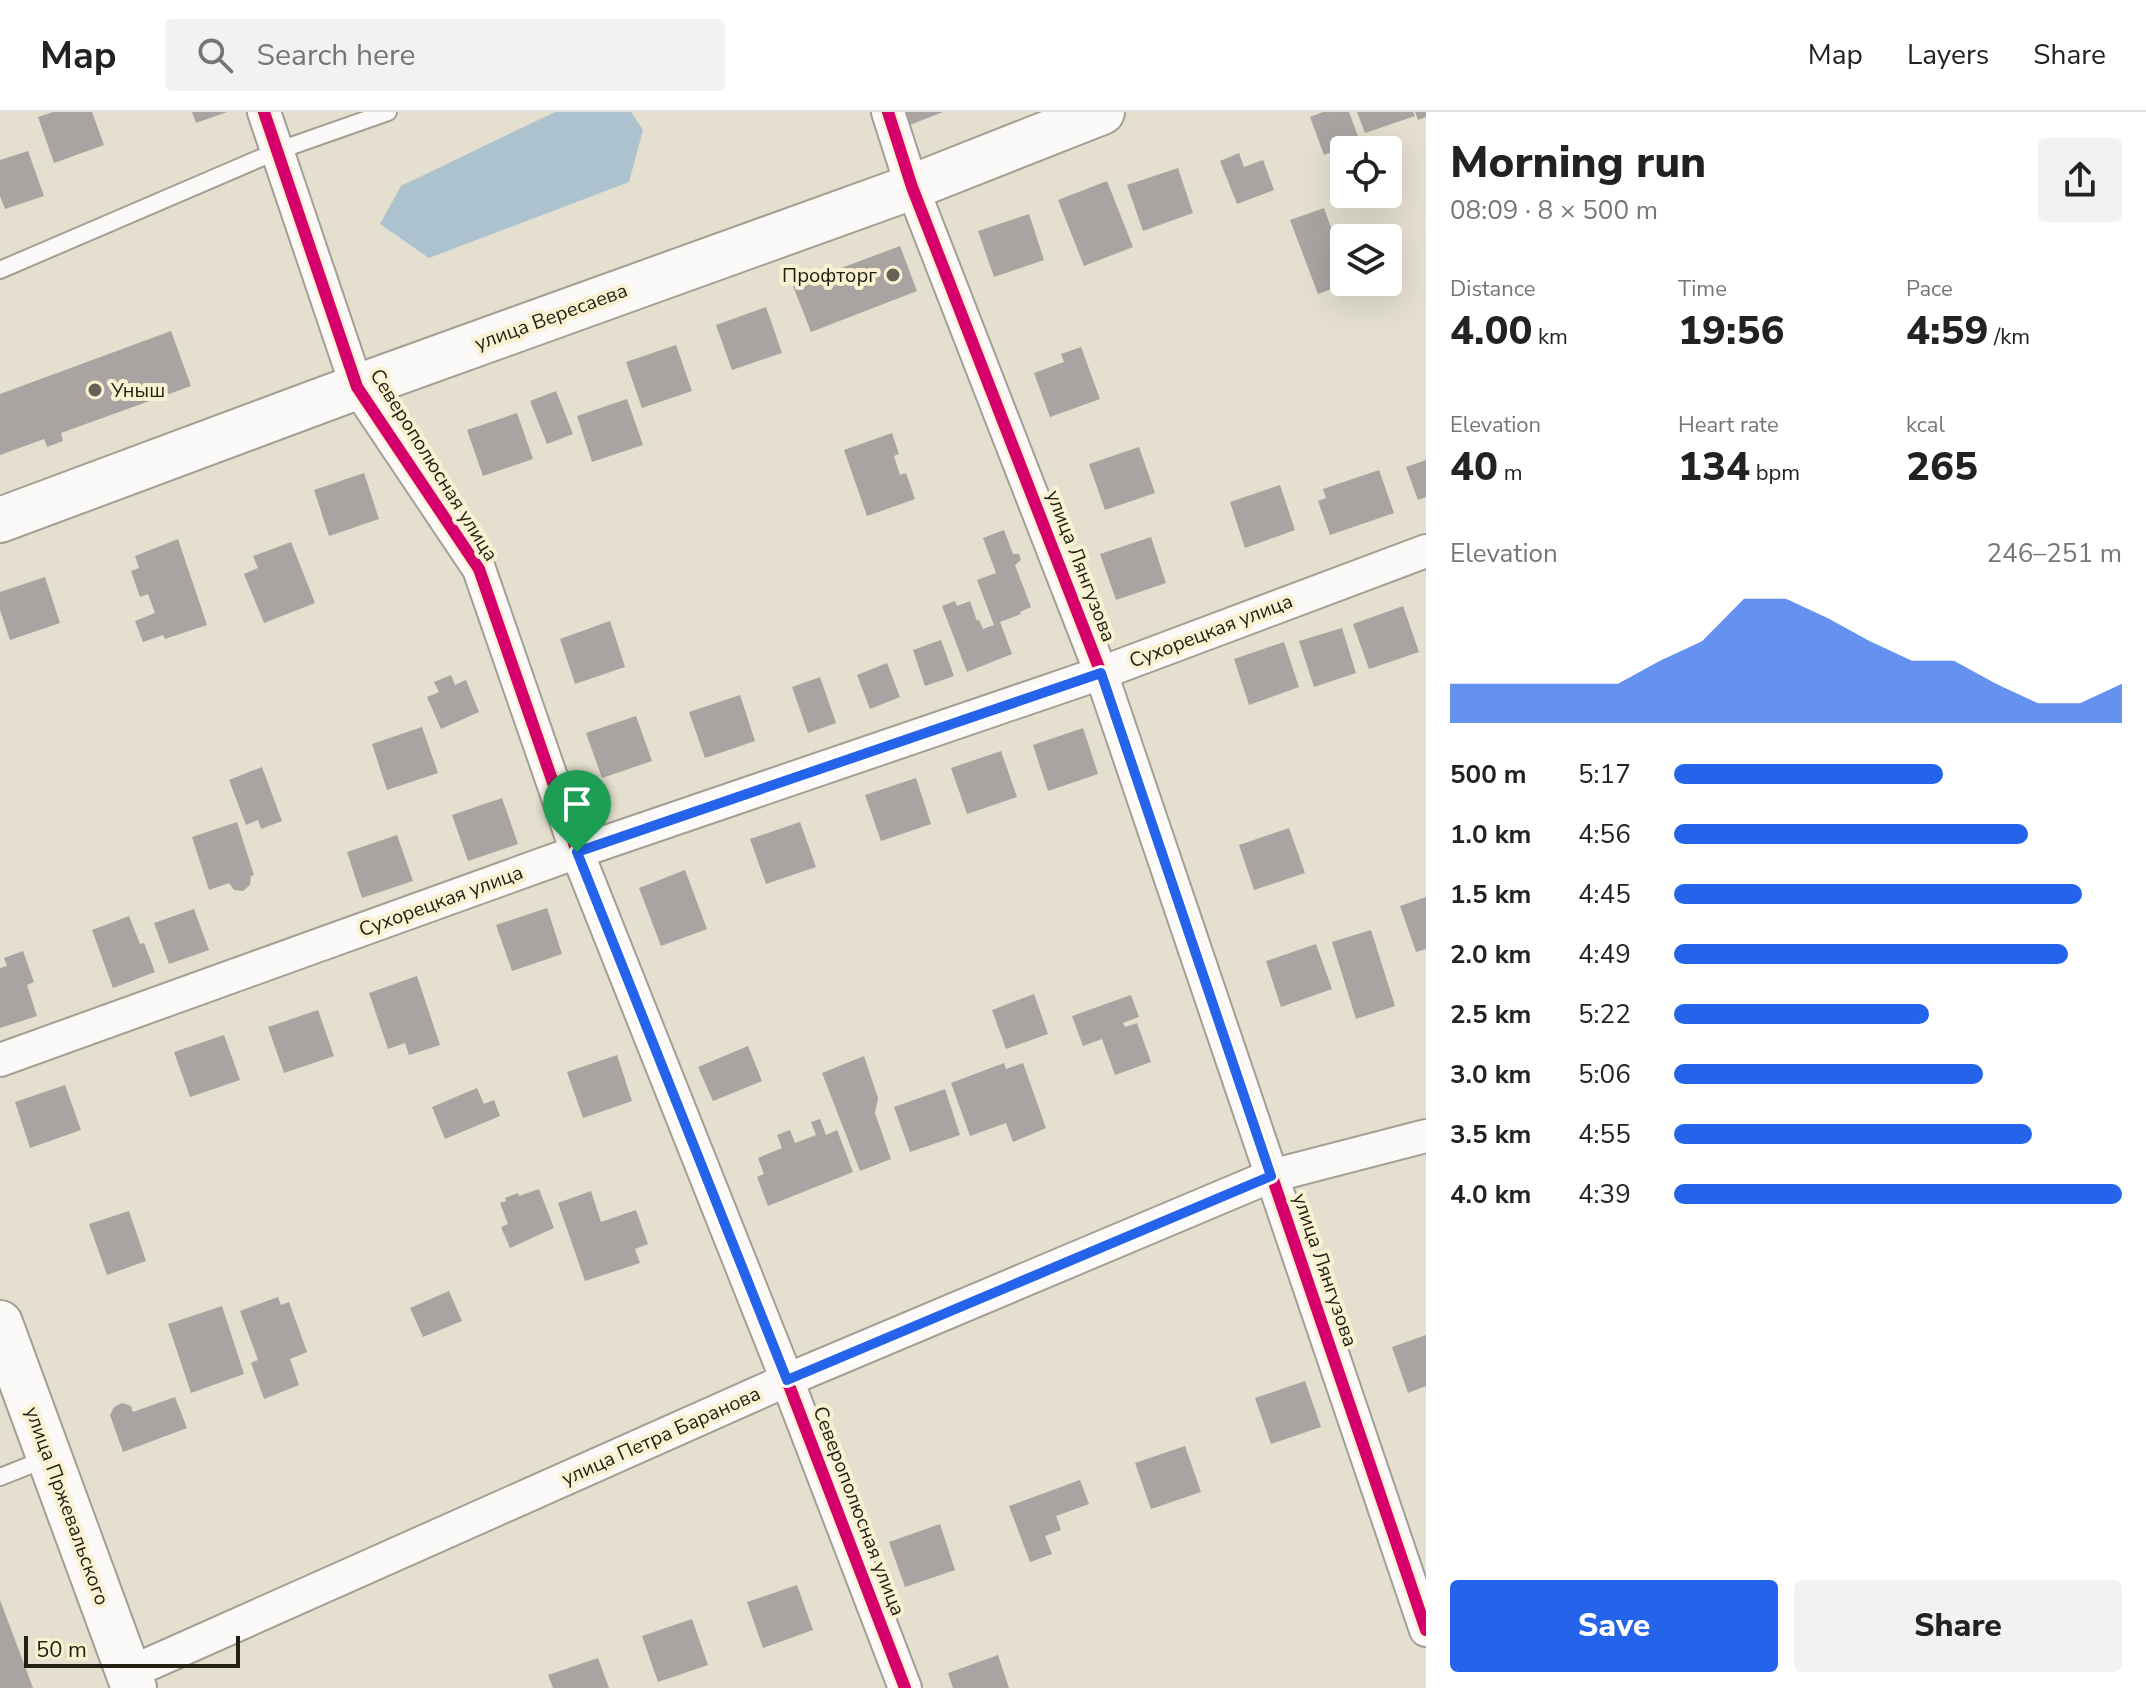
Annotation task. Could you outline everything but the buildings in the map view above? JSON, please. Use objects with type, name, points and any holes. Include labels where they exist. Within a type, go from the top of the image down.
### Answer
[{"type":"main road","name":"улица Вересаева","points":[[0,520],[357,387],[912,187],[1102,112]]},
{"type":"main road","name":"улица Пржевальского","points":[[2,1333],[131,1680]]},
{"type":"street","name":"Северополюсная улица","points":[[264,112],[357,387],[479,569],[577,852],[787,1380],[905,1688]]},
{"type":"street","name":"улица Лянгузова","points":[[888,112],[912,187],[1101,673],[1426,1630]]},
{"type":"street","name":"Сухорецкая улица","points":[[0,1060],[577,852],[1101,673],[1426,551]]},
{"type":"street","name":"улица Петра Баранова","points":[[131,1680],[787,1380],[1271,1176],[1426,1136]]},
{"type":"lane","points":[[0,270],[277,151],[388,112]]},
{"type":"lane","points":[[0,1477],[49,1457]]},
{"type":"water","points":[[555,112],[631,112],[643,130],[629,182],[429,258],[380,224],[401,186]]},
{"type":"cycle path","points":[[264,112],[357,387],[479,569],[577,852],[787,1380],[905,1688]]},
{"type":"cycle path","points":[[888,112],[912,187],[1101,673],[1426,1630]]},
{"type":"place","name":"Профторг","points":[[893,275]]},
{"type":"place","name":"Уныш","points":[[95,390]]},
{"type":"route","points":[[1101,673],[1271,1176],[787,1380],[577,852],[1101,673]]}]
